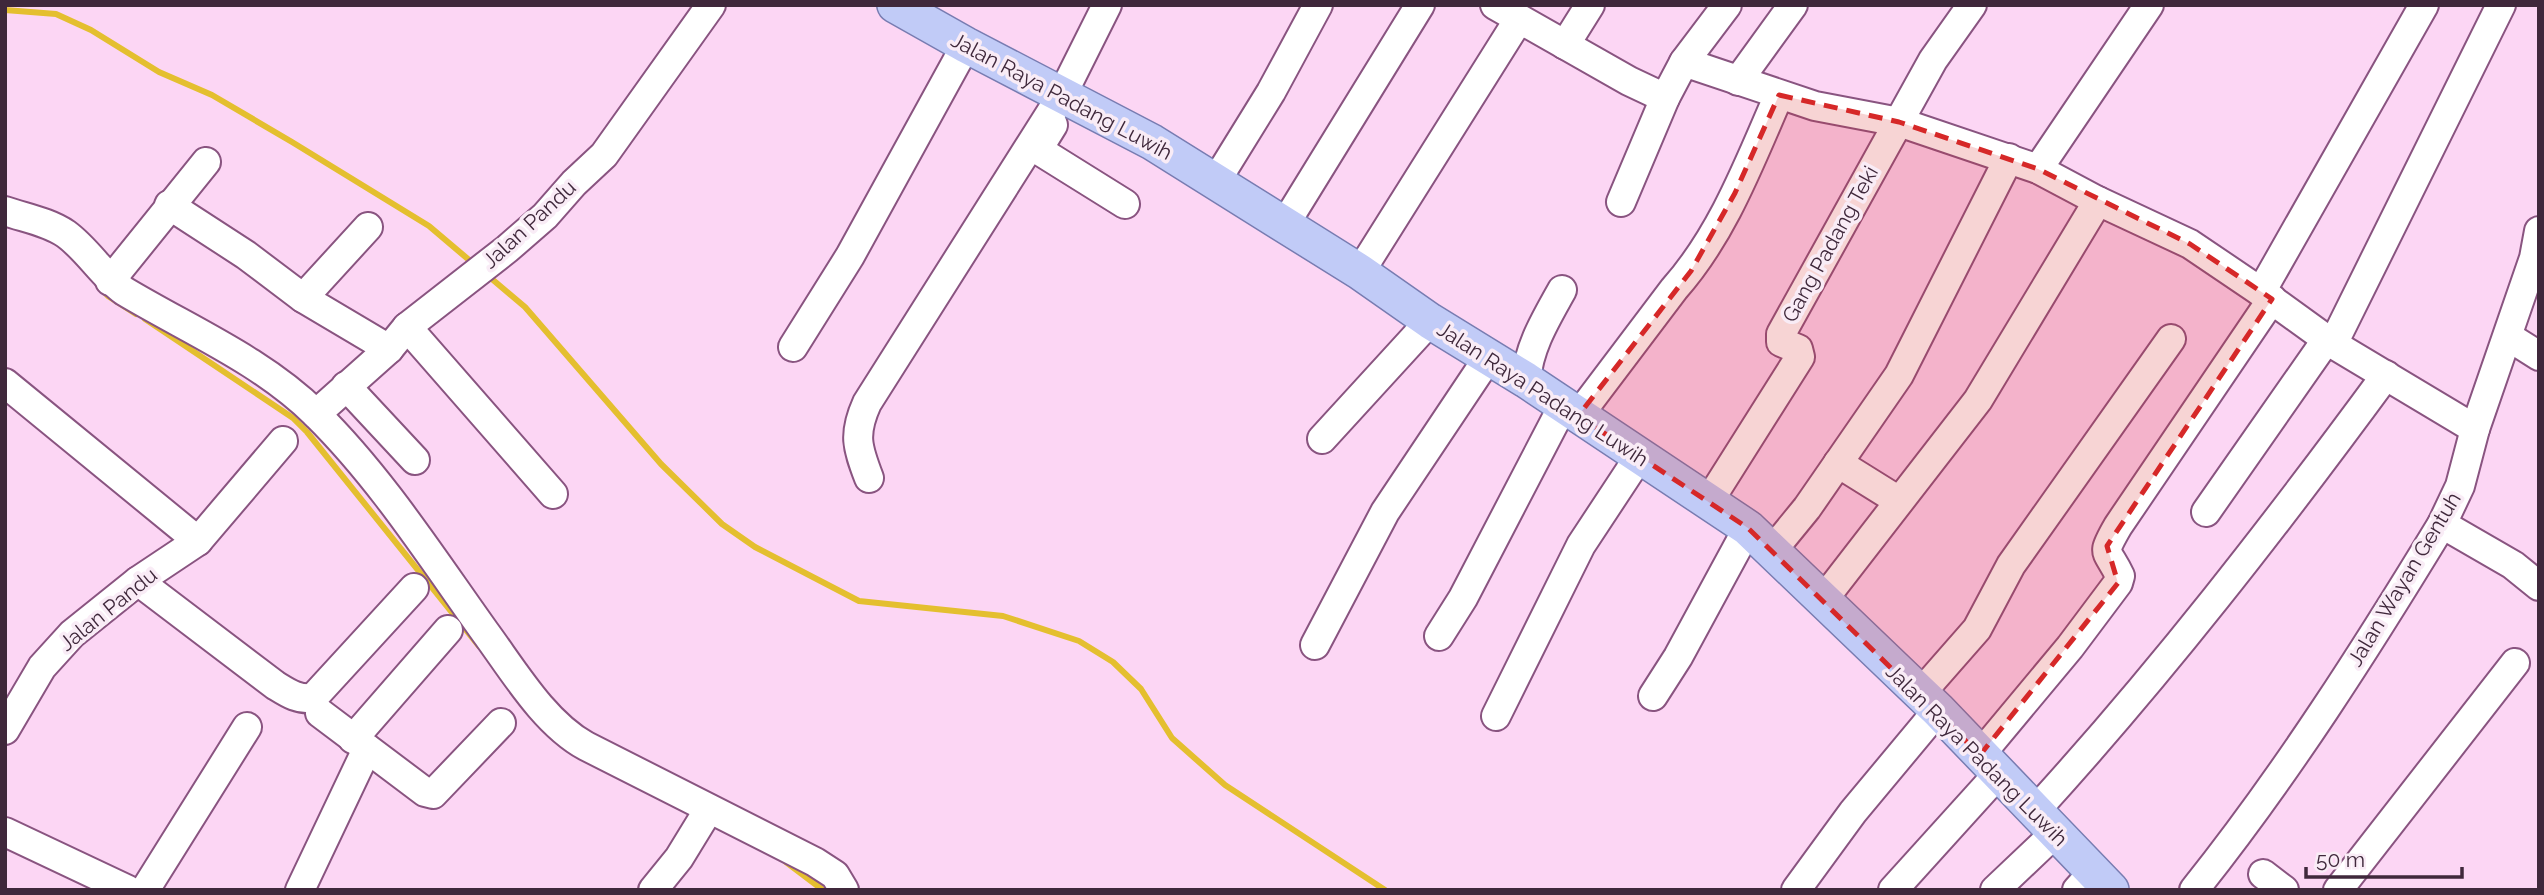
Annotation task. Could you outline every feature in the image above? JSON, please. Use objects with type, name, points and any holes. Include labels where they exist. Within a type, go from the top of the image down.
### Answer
[{"type":"main road","name":"Jalan Raya Padang Luwih","points":[[895,5],[938,16],[966,46],[1152,142],[1360,272],[1430,321],[1526,380],[1709,501],[1760,540],[1929,702],[2045,822],[2094,884]]},
{"type":"street","name":"Jalan Pandu","points":[[316,414],[389,349],[407,327],[545,216],[604,155],[711,5]]},
{"type":"street","points":[[1107,5],[1040,151],[1125,204]]},
{"type":"street","points":[[1216,181],[1271,92],[1318,5]]},
{"type":"street","points":[[1285,224],[1420,5]]},
{"type":"street","points":[[1495,5],[1629,81],[1665,98]]},
{"type":"street","points":[[1565,45],[1590,5]]},
{"type":"street","points":[[1621,202],[1665,98],[1684,62],[1727,5]]},
{"type":"street","points":[[1738,81],[1793,5]]},
{"type":"street","points":[[1899,122],[1933,60],[1972,5]]},
{"type":"street","points":[[2038,169],[2148,5]]},
{"type":"street","points":[[1894,890],[1989,764],[2118,583],[2120,576],[2106,554],[2107,546],[2267,295],[2424,5]]},
{"type":"street","points":[[2206,512],[2330,342],[2501,5]]},
{"type":"street","points":[[1360,272],[1519,19]]},
{"type":"street","points":[[793,347],[850,256],[966,46]]},
{"type":"street","points":[[1684,62],[1815,106],[1899,122],[2038,169],[2098,201],[2190,244],[2267,295],[2330,342],[2476,429]]},
{"type":"street","points":[[1438,636],[1463,598],[1571,411],[1691,271],[1732,199],[1780,95]]},
{"type":"street","points":[[869,478],[858,448],[857,434],[867,403],[1066,97]]},
{"type":"street","name":"Gang Padang Teki","points":[[1709,501],[1800,357],[1798,349],[1781,342],[1781,334],[1899,122]]},
{"type":"street","points":[[1653,696],[1760,540],[1807,508],[1903,368],[2009,158]]},
{"type":"street","points":[[110,281],[206,162]]},
{"type":"street","points":[[1823,600],[1978,400],[2098,201]]},
{"type":"street","points":[[169,205],[246,255],[303,298],[389,349]]},
{"type":"street","points":[[5,211],[67,235],[110,281],[151,307],[225,346],[289,391],[316,414],[368,474],[521,681],[560,729],[579,742],[708,811],[815,862],[835,875],[844,890]]},
{"type":"street","points":[[303,298],[368,227]]},
{"type":"street","name":"Jalan Wayan Gentuh","points":[[2194,890],[2223,854],[2305,737],[2442,524],[2460,486],[2476,429],[2534,258],[2539,232]]},
{"type":"street","points":[[1526,380],[1536,337],[1562,290]]},
{"type":"street","points":[[1322,439],[1430,321]]},
{"type":"street","points":[[407,327],[553,494]]},
{"type":"street","points":[[2509,337],[2539,356]]},
{"type":"street","points":[[1796,890],[1929,702],[1977,629],[2011,565],[2171,339]]},
{"type":"street","points":[[1315,645],[1391,503],[1488,358]]},
{"type":"street","points":[[1995,890],[2109,730],[2292,503],[2386,375]]},
{"type":"street","points":[[5,383],[198,541]]},
{"type":"street","points":[[345,386],[415,460]]},
{"type":"street","name":"Jalan Pandu","points":[[5,730],[42,667],[72,634],[138,581],[198,541],[283,441]]},
{"type":"street","points":[[1496,716],[1581,545],[1639,457]]},
{"type":"street","points":[[1838,463],[1899,501]]},
{"type":"street","points":[[2442,524],[2513,565],[2539,586]]},
{"type":"street","points":[[138,581],[275,684],[292,696],[303,699],[313,698],[414,588]]},
{"type":"street","points":[[300,890],[360,744],[448,630]]},
{"type":"street","points":[[2338,890],[2515,663]]},
{"type":"street","points":[[320,713],[425,792],[433,794],[501,723]]},
{"type":"street","points":[[145,890],[247,727]]},
{"type":"street","points":[[653,890],[679,858],[708,811]]},
{"type":"street","points":[[5,832],[128,890]]},
{"type":"highlighted area","points":[[1779,95],[1899,122],[2038,169],[2190,244],[2272,299],[2107,546],[2118,583],[1980,755],[1748,528],[1578,416],[1691,271],[1735,193]]},
{"type":"waterway","points":[[5,10],[56,14],[91,30],[159,72],[212,95],[429,226],[475,265]]},
{"type":"waterway","points":[[486,274],[525,307],[661,464],[722,524],[755,547],[859,601],[1003,616],[1079,641],[1113,662],[1141,689],[1172,738],[1225,785],[1385,890]]},
{"type":"waterway","points":[[100,287],[108,296],[136,314]]},
{"type":"waterway","points":[[145,319],[293,418],[479,646]]},
{"type":"waterway","points":[[786,862],[823,890]]}]
